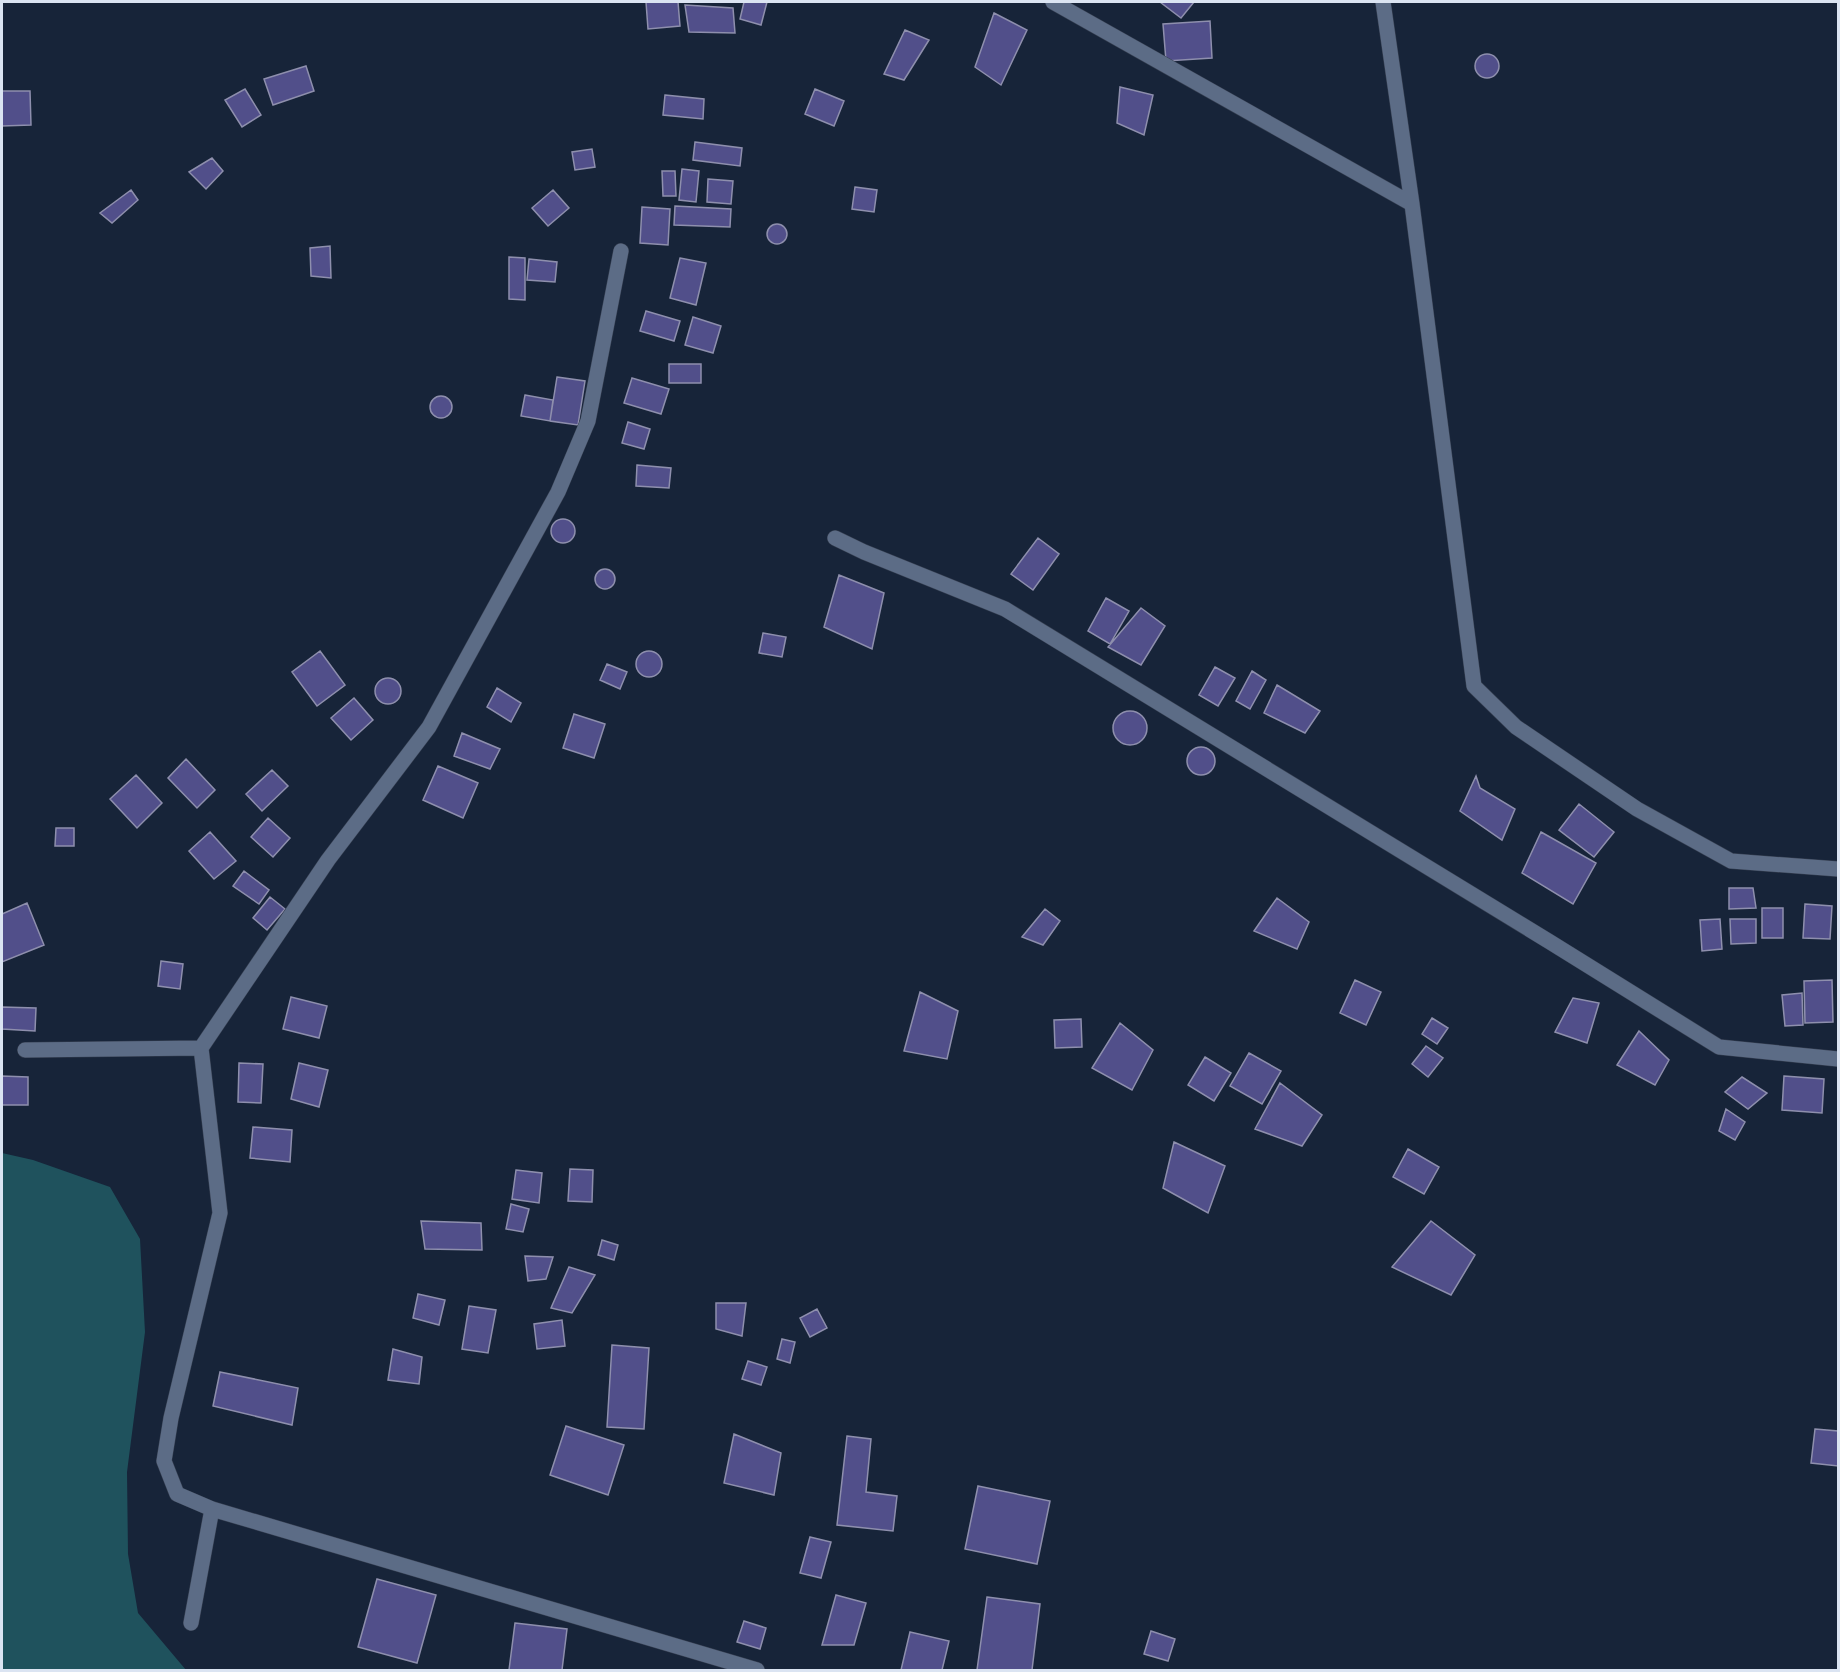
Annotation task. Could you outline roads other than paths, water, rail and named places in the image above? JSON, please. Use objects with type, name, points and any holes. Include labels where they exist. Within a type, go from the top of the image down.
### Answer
[{"type":"street","points":[[1053,2],[1412,204]]},
{"type":"street","points":[[1383,2],[1412,204],[1474,686],[1516,727],[1535,740],[1637,809],[1731,861],[1839,868]]},
{"type":"street","points":[[621,251],[588,421],[558,492],[429,728],[328,860],[201,1048],[220,1213],[171,1418],[164,1461],[177,1494],[212,1509],[757,1671]]},
{"type":"street","points":[[835,538],[1005,609],[1719,1047],[1839,1059]]},
{"type":"street","points":[[25,1050],[201,1048]]},
{"type":"street","points":[[191,1623],[212,1509]]}]
